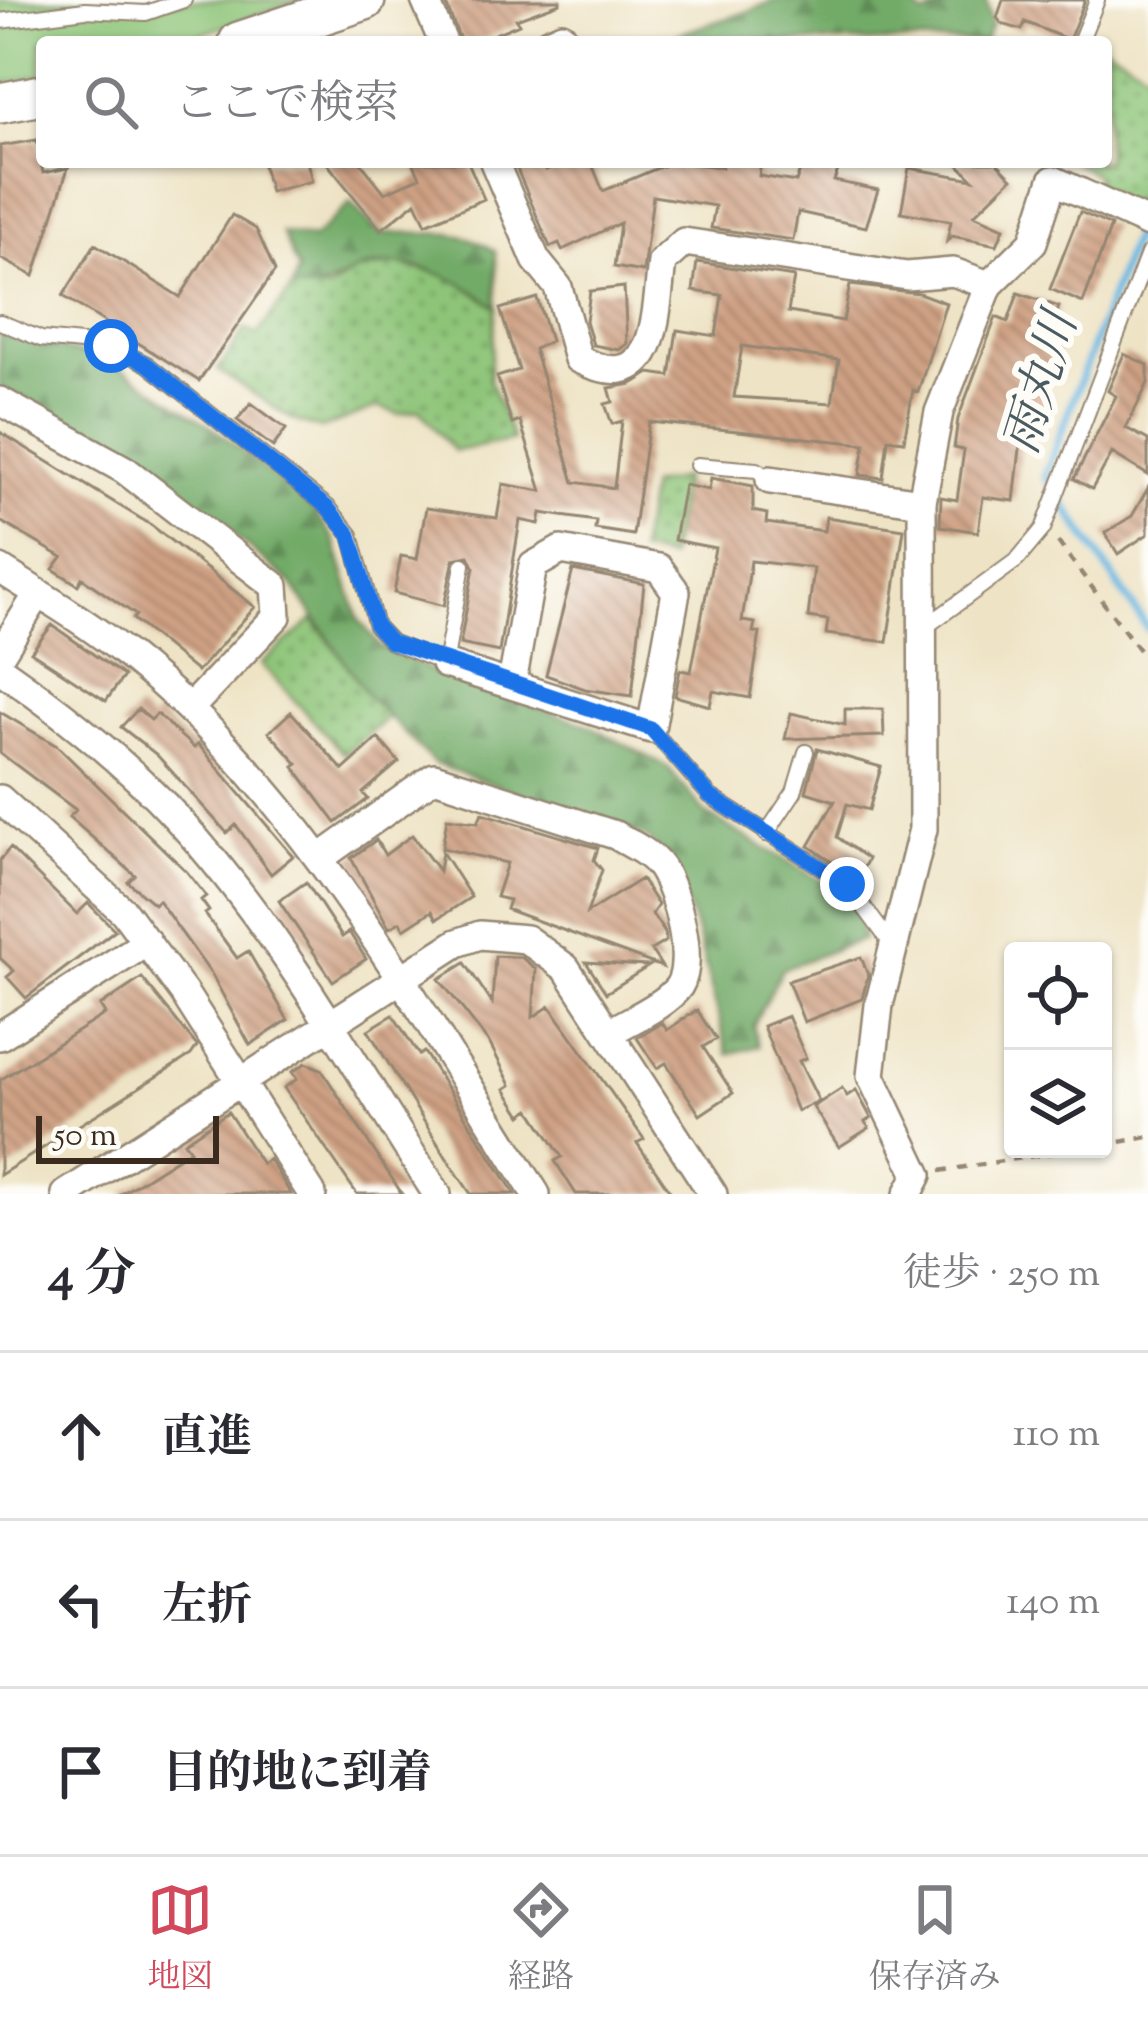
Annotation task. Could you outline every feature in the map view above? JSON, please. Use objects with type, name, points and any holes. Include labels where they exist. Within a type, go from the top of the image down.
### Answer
[{"type":"main road","points":[[256,36],[364,0]]},
{"type":"main road","points":[[0,103],[36,96]]},
{"type":"street","points":[[425,0],[440,36]]},
{"type":"street","points":[[497,168],[536,260],[558,287],[578,358],[604,372],[630,367],[652,346],[662,262],[684,242],[907,276],[953,272],[989,284]]},
{"type":"street","points":[[913,1185],[871,1076],[892,945],[923,829],[922,502],[939,412],[989,284],[1033,242],[1057,171],[1143,221]]},
{"type":"street","points":[[0,401],[71,438],[176,505],[275,586],[277,616],[188,709]]},
{"type":"street","points":[[770,480],[922,502]]},
{"type":"street","points":[[445,664],[651,729],[676,592],[659,568],[561,550],[533,566],[512,683]]},
{"type":"street","points":[[0,569],[130,657],[257,780],[320,858],[536,1194]]},
{"type":"street","points":[[0,655],[38,593]]},
{"type":"street","points":[[0,669],[74,721],[176,817],[261,921],[436,1194]]},
{"type":"street","points":[[320,858],[434,777],[615,836],[642,850],[660,866],[671,893],[687,965],[677,989],[608,1033]]},
{"type":"street","points":[[0,799],[82,870],[147,942],[312,1194]]},
{"type":"street","points":[[66,1194],[457,943],[480,935],[526,939],[566,968],[713,1194]]},
{"type":"street","points":[[5,1025],[147,942]]},
{"type":"lane","points":[[0,21],[86,10],[146,13],[184,0]]},
{"type":"lane","points":[[1082,36],[1097,0]]},
{"type":"lane","points":[[924,628],[1017,560],[1043,529],[1148,254]]},
{"type":"lane","points":[[0,322],[40,339],[111,346],[147,364],[220,419],[328,508],[350,535],[376,626],[391,642],[445,664],[463,565]]},
{"type":"lane","points":[[697,465],[758,470],[770,480]]},
{"type":"lane","points":[[651,729],[698,786],[847,884],[892,945]]},
{"type":"lane","points":[[766,834],[794,792],[806,752]]},
{"type":"path","points":[[1043,529],[1148,662]]},
{"type":"path","points":[[1112,1143],[1148,1137]]},
{"type":"path","points":[[913,1185],[1036,1158]]},
{"type":"green space","points":[[0,0],[301,0],[196,36],[36,36],[36,77],[0,84]]},
{"type":"green space","points":[[775,0],[910,0],[924,16],[961,0],[986,0],[992,25],[987,36],[676,36]]},
{"type":"green space","points":[[1112,50],[1148,72],[1148,195],[1135,208],[1094,183],[1097,176],[1084,168],[1112,168]]},
{"type":"green space","points":[[350,203],[380,233],[455,235],[496,252],[496,307],[447,277],[391,264],[354,272],[320,288],[292,288],[298,270],[282,233],[313,239]]},
{"type":"green space","points":[[396,264],[450,276],[496,307],[489,379],[513,440],[454,451],[420,410],[399,414],[378,407],[321,429],[293,420],[218,370],[245,329],[257,335],[292,288],[329,290],[355,271]]},
{"type":"green space","points":[[0,334],[109,360],[218,431],[313,510],[334,539],[359,620],[380,646],[449,678],[586,724],[667,767],[706,814],[839,891],[856,911],[863,939],[782,969],[753,1026],[759,1046],[728,1054],[697,933],[668,857],[646,837],[435,764],[368,696],[292,584],[150,465],[0,387]]},
{"type":"green space","points":[[683,478],[669,558],[639,552],[650,485]]},
{"type":"green space","points":[[313,620],[388,717],[344,754],[261,664]]},
{"type":"building","points":[[457,0],[560,0],[490,36],[459,36],[446,4]]},
{"type":"building","points":[[1003,0],[1085,0],[1071,36],[1025,22],[1022,30],[997,18]]},
{"type":"building","points":[[36,140],[36,168],[43,173],[68,168],[34,276],[0,258],[0,146]]},
{"type":"building","points":[[264,168],[309,168],[312,181],[270,192]]},
{"type":"building","points":[[331,168],[365,168],[385,193],[420,177],[416,168],[471,168],[484,199],[426,224],[416,202],[381,230]]},
{"type":"building","points":[[517,168],[593,168],[603,191],[658,168],[760,168],[759,176],[796,182],[801,168],[839,168],[834,181],[878,190],[866,227],[798,212],[793,240],[711,228],[715,206],[653,196],[643,272],[614,267],[620,223],[562,250],[559,243],[550,247]]},
{"type":"building","points":[[909,168],[973,179],[962,168],[1002,168],[1012,178],[974,215],[1004,228],[997,245],[952,236],[947,241],[951,221],[901,212]]},
{"type":"building","points":[[1080,212],[1111,226],[1083,303],[1050,289]]},
{"type":"building","points":[[232,215],[256,229],[275,271],[199,381],[63,296],[95,244],[180,297]]},
{"type":"building","points":[[697,262],[794,277],[788,312],[843,321],[850,285],[919,293],[946,303],[918,392],[913,390],[904,441],[888,439],[883,478],[860,475],[865,444],[649,422],[633,535],[595,529],[596,521],[541,513],[539,524],[520,520],[499,652],[460,644],[474,567],[469,556],[454,559],[444,606],[394,593],[401,556],[417,559],[426,508],[497,518],[503,484],[542,491],[520,421],[512,424],[497,377],[519,370],[500,309],[537,298],[550,341],[534,349],[574,482],[614,488],[622,421],[612,424],[605,404],[613,402],[609,388],[632,384],[650,373],[670,376],[677,330],[716,336],[722,295],[693,291]],"holes":[[[742,346],[839,360],[832,403],[734,397]]]},
{"type":"building","points":[[624,287],[627,344],[619,350],[593,345],[586,321],[590,291]]},
{"type":"building","points":[[1018,293],[1059,307],[1048,337],[1062,341],[1045,392],[1053,395],[1043,422],[1024,414],[1014,501],[983,497],[978,532],[940,526],[941,497],[957,500],[964,450],[954,448],[958,419],[996,317],[1008,322]]},
{"type":"building","points":[[1124,354],[1148,365],[1148,383],[1126,428],[1148,440],[1148,475],[1112,453],[1092,489],[1074,479],[1116,396],[1108,391]]},
{"type":"building","points":[[251,403],[286,429],[273,447],[237,420]]},
{"type":"building","points":[[0,432],[151,525],[255,607],[197,672],[133,619],[136,615],[82,578],[78,585],[53,569],[62,557],[0,521]]},
{"type":"building","points":[[711,478],[753,486],[753,511],[767,514],[766,523],[824,531],[826,517],[904,529],[887,642],[826,634],[828,620],[808,617],[814,568],[751,561],[742,621],[755,623],[753,632],[760,633],[750,698],[713,691],[710,706],[675,696],[680,670],[691,672],[715,548],[674,540],[684,485],[709,490]]},
{"type":"building","points":[[1148,488],[1148,534],[1118,554],[1105,533],[1132,516]]},
{"type":"building","points":[[573,570],[644,584],[632,696],[585,689],[546,675]]},
{"type":"building","points":[[52,625],[124,676],[106,701],[31,652]]},
{"type":"building","points":[[138,709],[151,720],[157,714],[194,748],[198,744],[293,856],[271,874],[236,825],[227,833],[157,755],[121,727]]},
{"type":"building","points":[[845,709],[883,709],[884,736],[785,739],[791,713],[845,725]]},
{"type":"building","points":[[0,712],[57,746],[187,872],[206,896],[201,900],[209,911],[205,914],[237,958],[248,951],[288,1020],[250,1045],[212,975],[158,900],[154,904],[128,882],[135,875],[69,817],[76,810],[0,753]]},
{"type":"building","points":[[291,712],[343,770],[378,738],[399,762],[363,793],[368,799],[336,823],[294,767],[298,764],[269,732]]},
{"type":"building","points":[[817,749],[881,767],[869,810],[847,804],[837,837],[868,859],[857,879],[809,846],[835,801],[806,792]]},
{"type":"building","points":[[482,813],[598,848],[594,860],[602,870],[587,913],[641,879],[658,905],[652,914],[665,933],[666,941],[651,950],[662,967],[506,909],[509,900],[496,897],[507,863],[442,848],[447,818],[478,822]]},
{"type":"building","points":[[412,835],[439,871],[442,852],[471,897],[437,919],[432,911],[404,929],[400,922],[389,928],[351,858],[376,840],[385,855]]},
{"type":"building","points":[[10,848],[77,914],[88,903],[115,930],[26,998],[7,977],[14,971],[0,958],[0,860]]},
{"type":"building","points":[[306,882],[342,937],[349,932],[366,959],[333,981],[279,901]]},
{"type":"building","points":[[495,956],[521,957],[536,969],[533,1017],[550,1006],[644,1139],[637,1143],[672,1194],[576,1194],[555,1161],[562,1157],[530,1109],[522,1115],[505,1089],[511,1085],[490,1044],[439,979],[465,963],[492,1003]]},
{"type":"building","points":[[861,957],[868,975],[862,999],[804,1022],[788,981]]},
{"type":"building","points":[[586,962],[629,965],[649,966],[606,993]]},
{"type":"building","points":[[142,978],[197,1046],[191,1055],[0,1175],[0,1080],[105,1014],[100,1006]]},
{"type":"building","points":[[697,1010],[716,1039],[703,1047],[733,1093],[700,1115],[666,1063],[657,1068],[637,1038],[662,1023],[667,1030]]},
{"type":"building","points":[[393,1015],[419,1055],[424,1052],[515,1194],[471,1194],[368,1030]]},
{"type":"building","points":[[788,1016],[806,1058],[799,1061],[819,1101],[797,1111],[763,1026]]},
{"type":"building","points":[[306,1063],[321,1069],[402,1194],[357,1194],[284,1088],[297,1079],[292,1072]]},
{"type":"building","points":[[842,1088],[847,1096],[856,1090],[871,1118],[865,1122],[869,1128],[839,1147],[813,1107]]},
{"type":"building","points":[[228,1112],[262,1164],[269,1159],[291,1194],[121,1194],[190,1150],[184,1142]]},
{"type":"waterway","name":"雨丸川","points":[[1138,224],[1045,476],[1148,629]]},
{"type":"route","points":[[111,346],[147,364],[328,508],[350,535],[376,626],[391,642],[445,664],[651,729],[687,776],[710,796],[847,884]]}]
